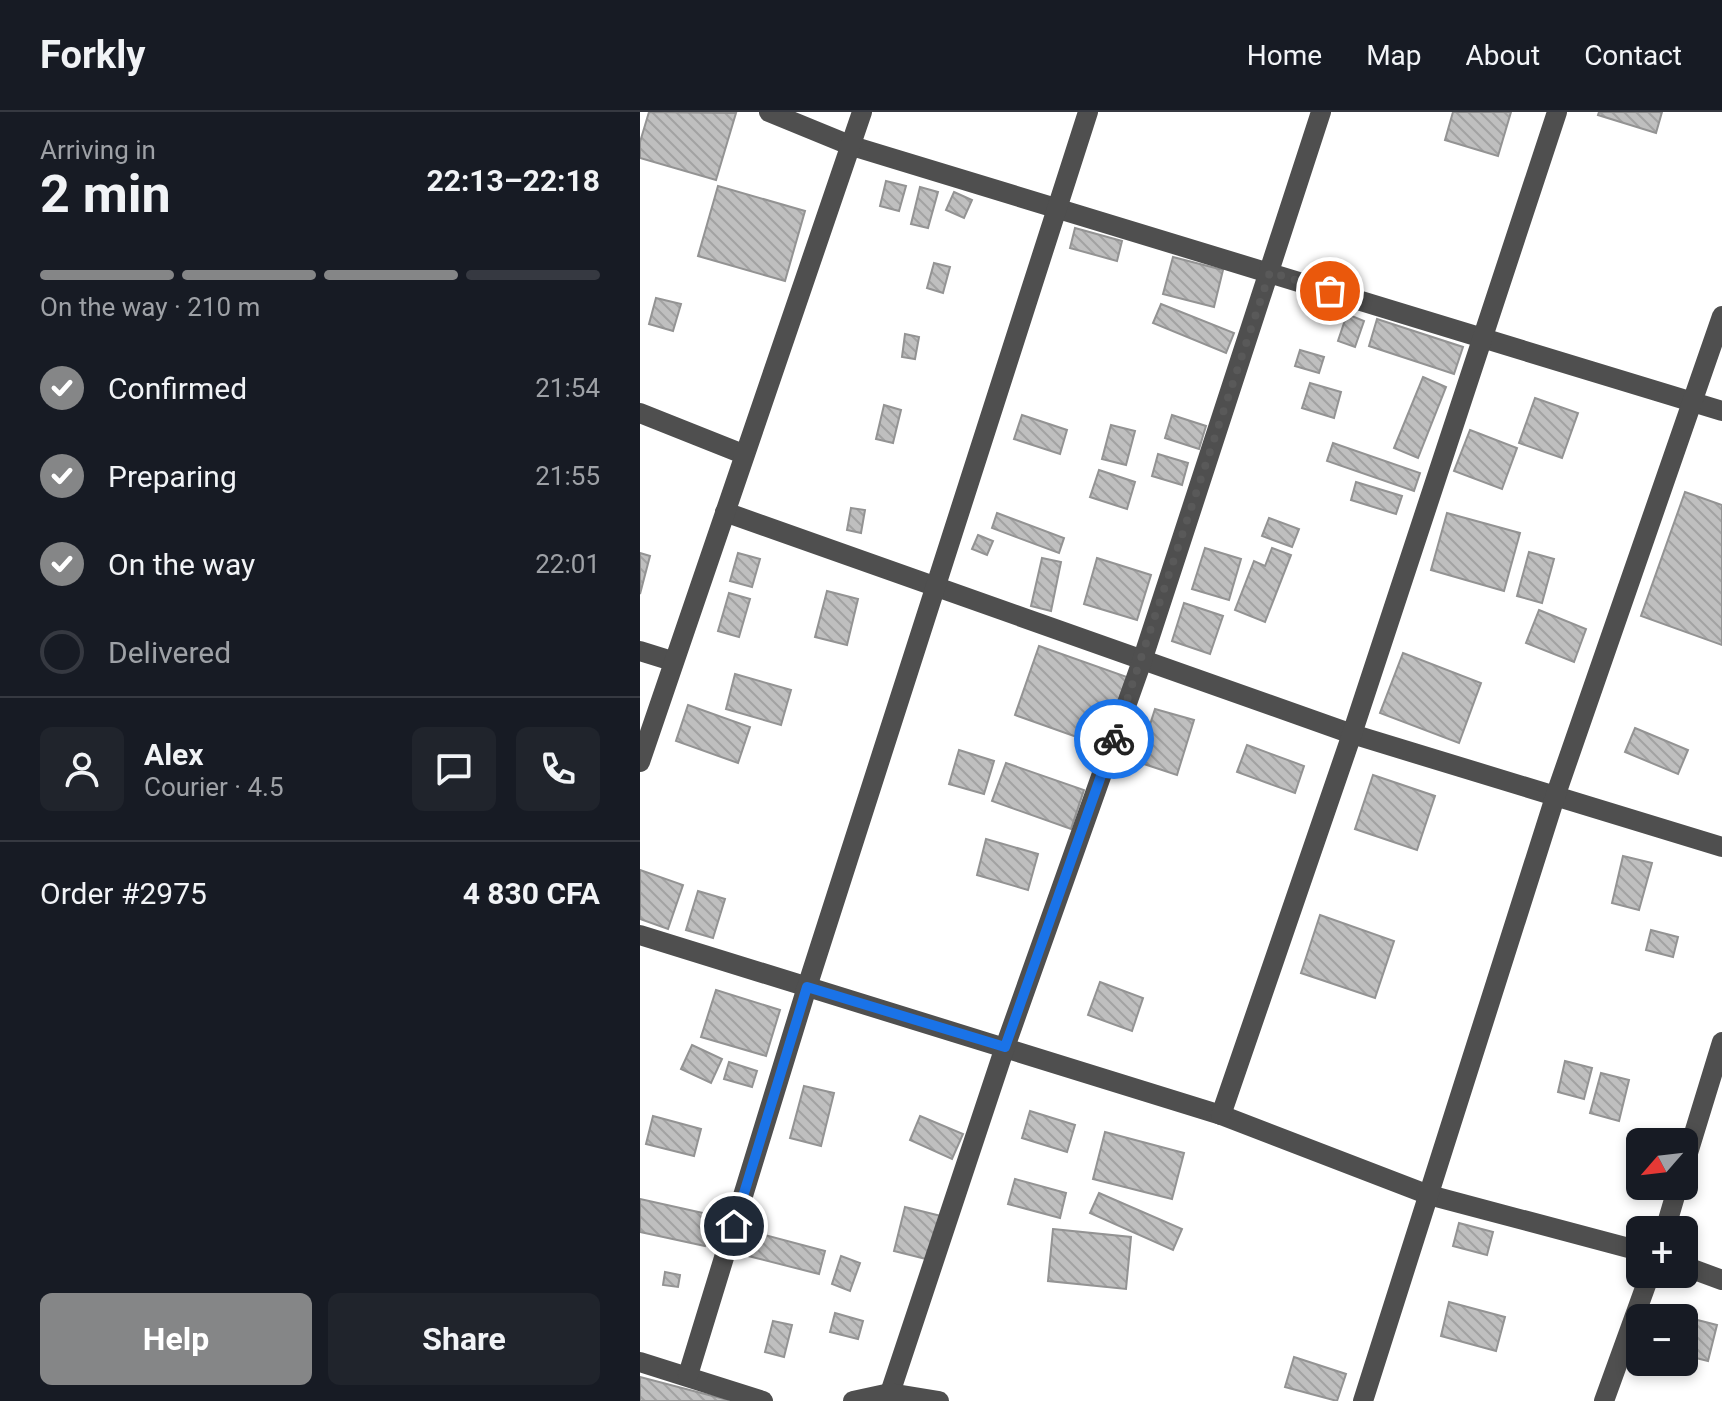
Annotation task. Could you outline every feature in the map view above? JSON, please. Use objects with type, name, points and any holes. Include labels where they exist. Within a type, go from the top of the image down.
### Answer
[{"type":"street","points":[[769,112],[852,146],[1722,411]]},
{"type":"street","points":[[640,762],[862,112]]},
{"type":"street","points":[[688,1375],[807,987],[938,588],[1088,112]]},
{"type":"street","points":[[890,1393],[1005,1047],[1142,661],[1321,112]]},
{"type":"street","points":[[1221,1115],[1352,734],[1557,112]]},
{"type":"street","points":[[1363,1401],[1556,794],[1722,316]]},
{"type":"street","points":[[640,413],[743,454]]},
{"type":"street","points":[[725,512],[1352,734],[1722,847]]},
{"type":"street","points":[[640,651],[672,661]]},
{"type":"street","points":[[640,935],[1221,1115],[1429,1195],[1626,1247]]},
{"type":"street","points":[[1696,1128],[1722,1042]]},
{"type":"street","points":[[1698,1271],[1722,1280]]},
{"type":"street","points":[[1604,1401],[1645,1288]]},
{"type":"street","points":[[640,1362],[763,1401]]},
{"type":"street","points":[[853,1401],[890,1393],[939,1401]]},
{"type":"building","points":[[649,112],[736,113],[716,180],[640,158],[640,142]]},
{"type":"building","points":[[1453,112],[1511,112],[1498,156],[1445,140]]},
{"type":"building","points":[[1599,112],[1662,112],[1656,133],[1598,115]]},
{"type":"building","points":[[886,181],[906,186],[899,211],[880,206]]},
{"type":"building","points":[[718,186],[805,211],[785,281],[698,256]]},
{"type":"building","points":[[920,187],[938,192],[928,228],[911,224]]},
{"type":"building","points":[[954,192],[972,200],[964,218],[946,210]]},
{"type":"building","points":[[1075,228],[1122,241],[1117,261],[1070,248]]},
{"type":"building","points":[[1173,257],[1223,270],[1214,307],[1163,294]]},
{"type":"building","points":[[934,263],[950,267],[943,293],[927,288]]},
{"type":"building","points":[[656,298],[681,304],[673,331],[649,324]]},
{"type":"building","points":[[1161,304],[1234,333],[1226,353],[1153,323]]},
{"type":"building","points":[[1347,314],[1364,321],[1355,347],[1338,341]]},
{"type":"building","points":[[1377,319],[1463,347],[1454,374],[1369,346]]},
{"type":"building","points":[[905,334],[919,337],[915,359],[902,357]]},
{"type":"building","points":[[1300,350],[1324,357],[1319,373],[1295,366]]},
{"type":"building","points":[[1423,377],[1446,387],[1418,458],[1394,448]]},
{"type":"building","points":[[1310,383],[1341,392],[1334,418],[1302,408]]},
{"type":"building","points":[[1535,398],[1578,413],[1562,458],[1519,443]]},
{"type":"building","points":[[884,405],[901,410],[893,443],[876,439]]},
{"type":"building","points":[[1022,415],[1067,430],[1060,454],[1014,439]]},
{"type":"building","points":[[1172,415],[1206,426],[1199,449],[1165,438]]},
{"type":"building","points":[[1111,425],[1135,431],[1126,465],[1102,459]]},
{"type":"building","points":[[1470,430],[1517,448],[1502,489],[1454,471]]},
{"type":"building","points":[[1333,443],[1420,473],[1414,491],[1327,461]]},
{"type":"building","points":[[1158,454],[1188,463],[1182,485],[1152,476]]},
{"type":"building","points":[[1099,470],[1135,482],[1127,509],[1090,497]]},
{"type":"building","points":[[1356,482],[1402,496],[1396,514],[1351,500]]},
{"type":"building","points":[[1685,492],[1722,505],[1722,645],[1641,616]]},
{"type":"building","points":[[851,508],[865,510],[861,533],[847,530]]},
{"type":"building","points":[[997,513],[1064,538],[1059,553],[992,528]]},
{"type":"building","points":[[1447,513],[1520,533],[1504,591],[1431,570]]},
{"type":"building","points":[[1269,518],[1299,529],[1292,547],[1262,536]]},
{"type":"building","points":[[978,535],[993,541],[987,555],[972,549]]},
{"type":"building","points":[[1205,548],[1241,559],[1229,600],[1192,589]]},
{"type":"building","points":[[1272,548],[1291,555],[1265,622],[1235,610],[1254,561],[1265,566]]},
{"type":"building","points":[[1529,552],[1554,559],[1542,603],[1517,596]]},
{"type":"building","points":[[640,553],[650,556],[640,594]]},
{"type":"building","points":[[738,553],[760,559],[752,587],[730,581]]},
{"type":"building","points":[[1042,558],[1061,562],[1051,611],[1031,606]]},
{"type":"building","points":[[1097,558],[1151,575],[1137,620],[1084,604]]},
{"type":"building","points":[[827,591],[858,599],[847,645],[815,637]]},
{"type":"building","points":[[729,593],[750,599],[739,637],[718,631]]},
{"type":"building","points":[[1184,603],[1223,616],[1210,654],[1172,641]]},
{"type":"building","points":[[1539,610],[1586,629],[1574,662],[1526,643]]},
{"type":"building","points":[[1039,646],[1127,677],[1102,746],[1015,715]]},
{"type":"building","points":[[1403,653],[1481,683],[1459,743],[1380,713]]},
{"type":"building","points":[[735,674],[791,690],[781,725],[726,709]]},
{"type":"building","points":[[688,705],[750,727],[738,763],[676,741]]},
{"type":"building","points":[[1155,709],[1194,720],[1177,775],[1138,762]]},
{"type":"building","points":[[1635,728],[1688,750],[1678,774],[1625,752]]},
{"type":"building","points":[[1247,745],[1304,766],[1295,793],[1237,772]]},
{"type":"building","points":[[959,750],[994,761],[984,794],[949,784]]},
{"type":"building","points":[[1006,763],[1084,790],[1071,829],[992,801]]},
{"type":"building","points":[[1373,775],[1435,796],[1417,850],[1355,829]]},
{"type":"building","points":[[986,839],[1038,854],[1028,890],[977,875]]},
{"type":"building","points":[[1623,856],[1652,863],[1639,910],[1612,903]]},
{"type":"building","points":[[640,870],[683,885],[668,929],[640,919]]},
{"type":"building","points":[[698,891],[725,899],[713,938],[686,930]]},
{"type":"building","points":[[1320,915],[1394,941],[1375,998],[1301,973]]},
{"type":"building","points":[[1651,930],[1678,937],[1673,957],[1646,950]]},
{"type":"building","points":[[1100,982],[1143,998],[1132,1031],[1088,1015]]},
{"type":"building","points":[[716,990],[780,1010],[766,1056],[701,1037]]},
{"type":"building","points":[[692,1045],[722,1059],[711,1083],[681,1069]]},
{"type":"building","points":[[1565,1061],[1592,1068],[1584,1099],[1558,1092]]},
{"type":"building","points":[[729,1062],[757,1071],[752,1087],[724,1079]]},
{"type":"building","points":[[1601,1073],[1629,1080],[1619,1121],[1590,1113]]},
{"type":"building","points":[[804,1086],[834,1093],[821,1146],[790,1138]]},
{"type":"building","points":[[1030,1111],[1075,1125],[1067,1152],[1022,1138]]},
{"type":"building","points":[[653,1116],[701,1129],[694,1156],[646,1144]]},
{"type":"building","points":[[920,1116],[963,1134],[952,1159],[910,1140]]},
{"type":"building","points":[[1105,1132],[1184,1153],[1172,1199],[1093,1179]]},
{"type":"building","points":[[1015,1179],[1066,1193],[1060,1218],[1008,1204]]},
{"type":"building","points":[[1099,1193],[1182,1229],[1173,1250],[1090,1213]]},
{"type":"building","points":[[640,1199],[712,1215],[705,1246],[640,1232]]},
{"type":"building","points":[[905,1207],[941,1216],[930,1260],[894,1251]]},
{"type":"building","points":[[1459,1223],[1493,1232],[1487,1255],[1453,1246]]},
{"type":"building","points":[[1053,1229],[1131,1237],[1126,1289],[1048,1281]]},
{"type":"building","points":[[750,1231],[825,1251],[819,1274],[744,1255]]},
{"type":"building","points":[[841,1256],[860,1263],[850,1291],[832,1284]]},
{"type":"building","points":[[665,1272],[680,1275],[678,1287],[663,1285]]},
{"type":"building","points":[[1449,1302],[1505,1317],[1496,1351],[1441,1336]]},
{"type":"building","points":[[835,1313],[863,1321],[858,1339],[830,1332]]},
{"type":"building","points":[[1698,1320],[1717,1325],[1708,1361],[1698,1358]]},
{"type":"building","points":[[773,1321],[792,1325],[784,1357],[765,1352]]},
{"type":"building","points":[[1294,1357],[1346,1374],[1337,1401],[1285,1387]]},
{"type":"building","points":[[640,1377],[728,1400],[640,1401]]},
{"type":"way so far","points":[[1114,739],[1270,272],[1330,291]]},
{"type":"route","points":[[734,1226],[807,987],[1005,1047],[1114,739]]}]
